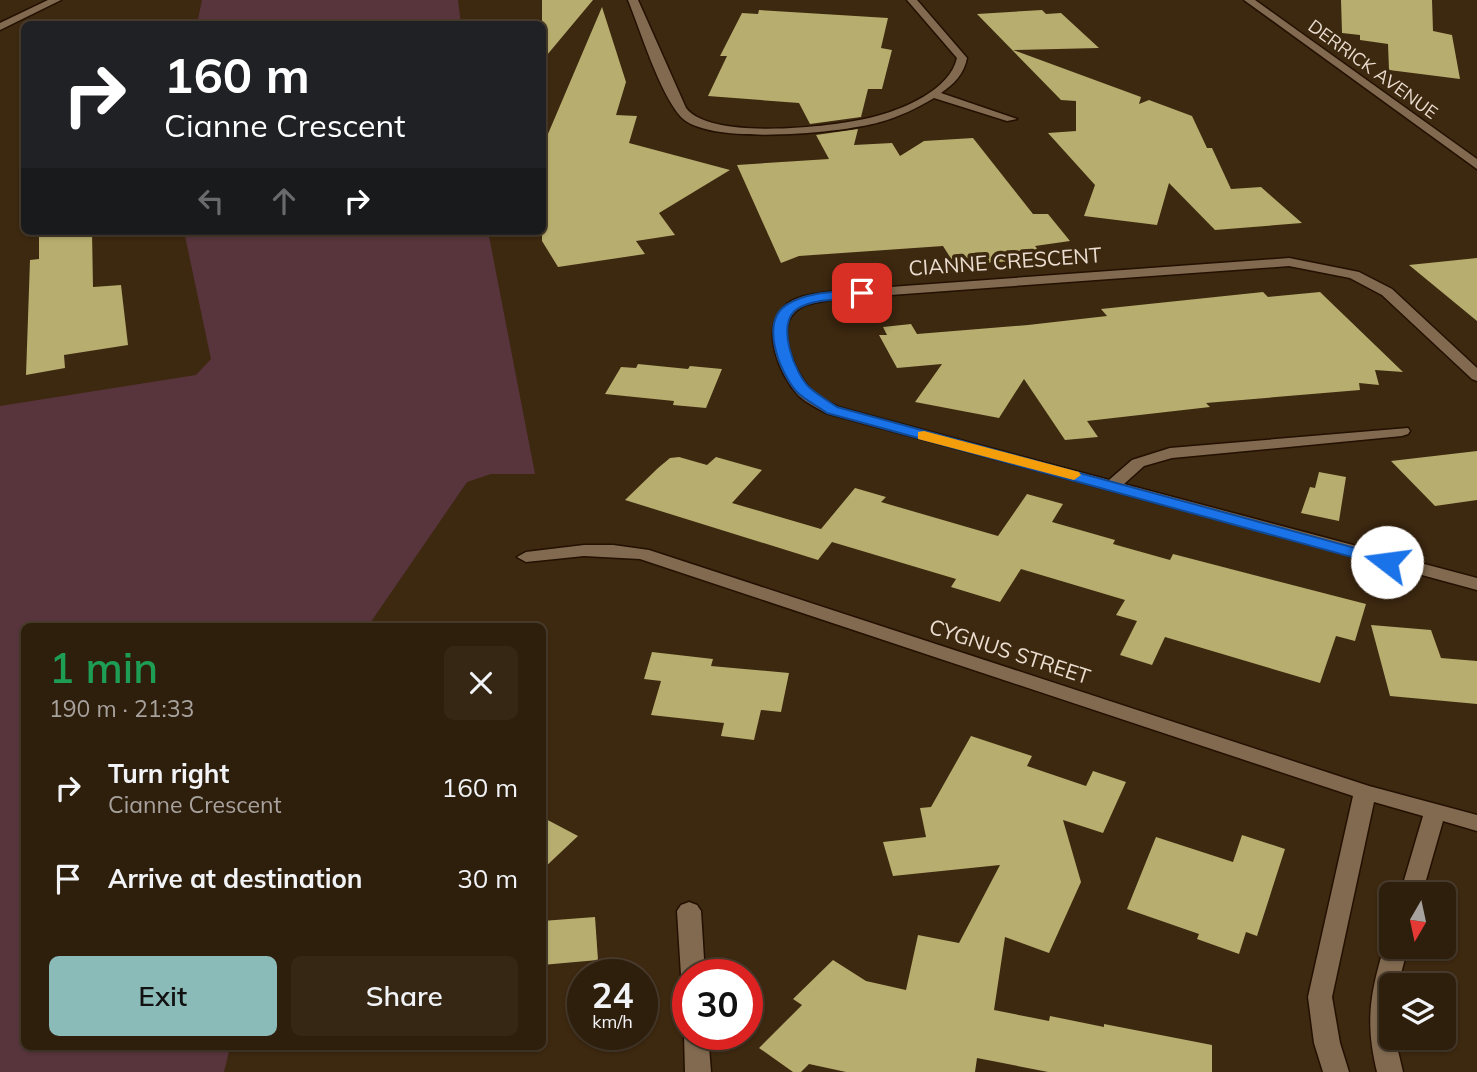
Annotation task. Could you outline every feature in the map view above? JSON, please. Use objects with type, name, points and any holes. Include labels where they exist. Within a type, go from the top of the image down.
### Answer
[{"type":"street","points":[[0,27],[56,0]]},
{"type":"street","points":[[633,0],[680,108],[687,117],[706,127],[746,132],[861,123],[887,116],[932,94],[959,75],[963,67],[962,58],[912,0]]},
{"type":"street","name":"DERRICK AVENUE","points":[[1249,0],[1477,165]]},
{"type":"street","points":[[932,94],[1011,119]]},
{"type":"street","name":"CIANNE CRESCENT","points":[[1477,376],[1387,292],[1354,275],[1289,262],[835,295],[810,299],[790,307],[780,319],[779,331],[787,361],[802,389],[832,410],[1436,576],[1477,584]]},
{"type":"street","points":[[1112,486],[1138,463],[1170,453],[1402,431]]},
{"type":"street","name":"CYGNUS STREET","points":[[526,557],[584,548],[615,548],[643,554],[1364,792],[1477,824]]},
{"type":"street","points":[[1336,1072],[1327,1043],[1320,997],[1364,792]]},
{"type":"street","points":[[1415,882],[1435,812]]},
{"type":"street","points":[[690,911],[692,959]]},
{"type":"street","points":[[1390,1072],[1382,1044],[1379,1001],[1392,959]]},
{"type":"street","points":[[697,1050],[698,1072]]},
{"type":"shaded area","points":[[202,0],[458,0],[461,21],[198,21]]},
{"type":"shaded area","points":[[185,235],[489,235],[535,474],[491,474],[467,482],[370,623],[21,623],[21,1050],[229,1050],[224,1072],[0,1072],[0,406],[196,375],[211,359]]},
{"type":"building","points":[[542,0],[593,0],[546,56],[546,21],[542,21]]},
{"type":"building","points":[[1341,0],[1432,0],[1433,31],[1452,35],[1460,79],[1389,70],[1388,44],[1360,40],[1360,35],[1342,33]]},
{"type":"building","points":[[602,7],[626,82],[616,115],[637,116],[629,143],[730,170],[659,213],[675,235],[636,241],[645,254],[558,267],[542,241],[542,235],[546,235],[546,139]]},
{"type":"building","points":[[759,10],[888,18],[881,48],[892,50],[882,89],[868,89],[861,117],[810,124],[799,103],[708,96],[727,56],[720,56],[742,13],[758,14]]},
{"type":"building","points":[[1042,10],[1046,14],[1061,13],[1099,48],[1013,50],[1141,97],[1139,104],[1149,100],[1192,116],[1207,148],[1212,148],[1231,189],[1261,187],[1302,223],[1215,230],[1169,183],[1157,225],[1084,216],[1095,185],[1048,133],[1076,131],[1076,101],[1061,100],[977,14]]},
{"type":"building","points":[[858,129],[854,145],[892,143],[900,156],[924,141],[973,138],[1033,214],[1048,214],[1070,241],[1035,246],[1043,256],[1036,256],[1038,259],[999,262],[955,265],[943,246],[799,256],[781,263],[737,165],[829,159],[816,135]]},
{"type":"building","points":[[39,235],[92,235],[93,287],[121,285],[128,345],[64,355],[65,368],[26,375],[30,260],[39,259]]},
{"type":"building","points":[[1477,258],[1477,321],[1409,265]]},
{"type":"building","points":[[1263,292],[1268,297],[1320,292],[1403,372],[1375,370],[1379,385],[1359,383],[1360,390],[1206,403],[1210,407],[1087,421],[1098,437],[1065,440],[1024,379],[999,418],[915,402],[942,364],[897,368],[879,335],[887,335],[883,327],[911,324],[917,334],[1028,325],[1107,316],[1101,309]]},
{"type":"building","points":[[638,364],[722,369],[706,408],[673,405],[674,401],[605,394],[621,367],[636,368]]},
{"type":"building","points":[[1477,451],[1477,500],[1435,506],[1391,461]]},
{"type":"building","points":[[679,457],[707,465],[716,457],[762,470],[732,503],[821,529],[855,488],[886,497],[881,502],[998,536],[1027,494],[1063,504],[1052,522],[1115,540],[1113,544],[1170,560],[1173,554],[1366,604],[1355,641],[1336,636],[1320,683],[1165,637],[1152,665],[1120,655],[1137,621],[1116,615],[1125,600],[1021,569],[1000,602],[951,587],[956,579],[832,542],[818,560],[625,500],[670,458]]},
{"type":"building","points":[[1319,472],[1346,477],[1339,521],[1301,513],[1310,487],[1315,488]]},
{"type":"building","points":[[1371,625],[1431,630],[1441,658],[1477,661],[1477,704],[1390,696]]},
{"type":"building","points":[[652,652],[713,659],[711,666],[789,673],[781,712],[761,710],[754,740],[721,736],[724,723],[651,715],[661,681],[644,679]]},
{"type":"building","points":[[971,736],[1032,756],[1027,766],[1086,786],[1093,771],[1126,782],[1103,833],[1063,820],[1081,882],[1049,953],[1005,937],[994,1010],[1049,1021],[1050,1016],[1104,1027],[1104,1024],[1212,1045],[1212,1072],[1048,1072],[977,1058],[975,1072],[846,1072],[809,1064],[801,1072],[793,1072],[762,1050],[763,1044],[802,1005],[793,999],[833,960],[866,981],[906,990],[918,935],[959,943],[1000,865],[893,876],[883,842],[926,837],[920,808],[931,807]]},
{"type":"building","points":[[546,819],[578,836],[546,866]]},
{"type":"building","points":[[1242,835],[1285,849],[1257,936],[1246,932],[1239,954],[1197,939],[1199,934],[1127,909],[1156,837],[1233,862]]},
{"type":"building","points":[[595,917],[598,959],[567,959],[567,963],[546,965],[546,921]]},
{"type":"slow traffic","points":[[924,436],[1074,475]]},
{"type":"route","points":[[862,293],[810,299],[790,307],[780,319],[779,331],[787,361],[802,389],[815,401],[832,410],[1387,562]]}]
